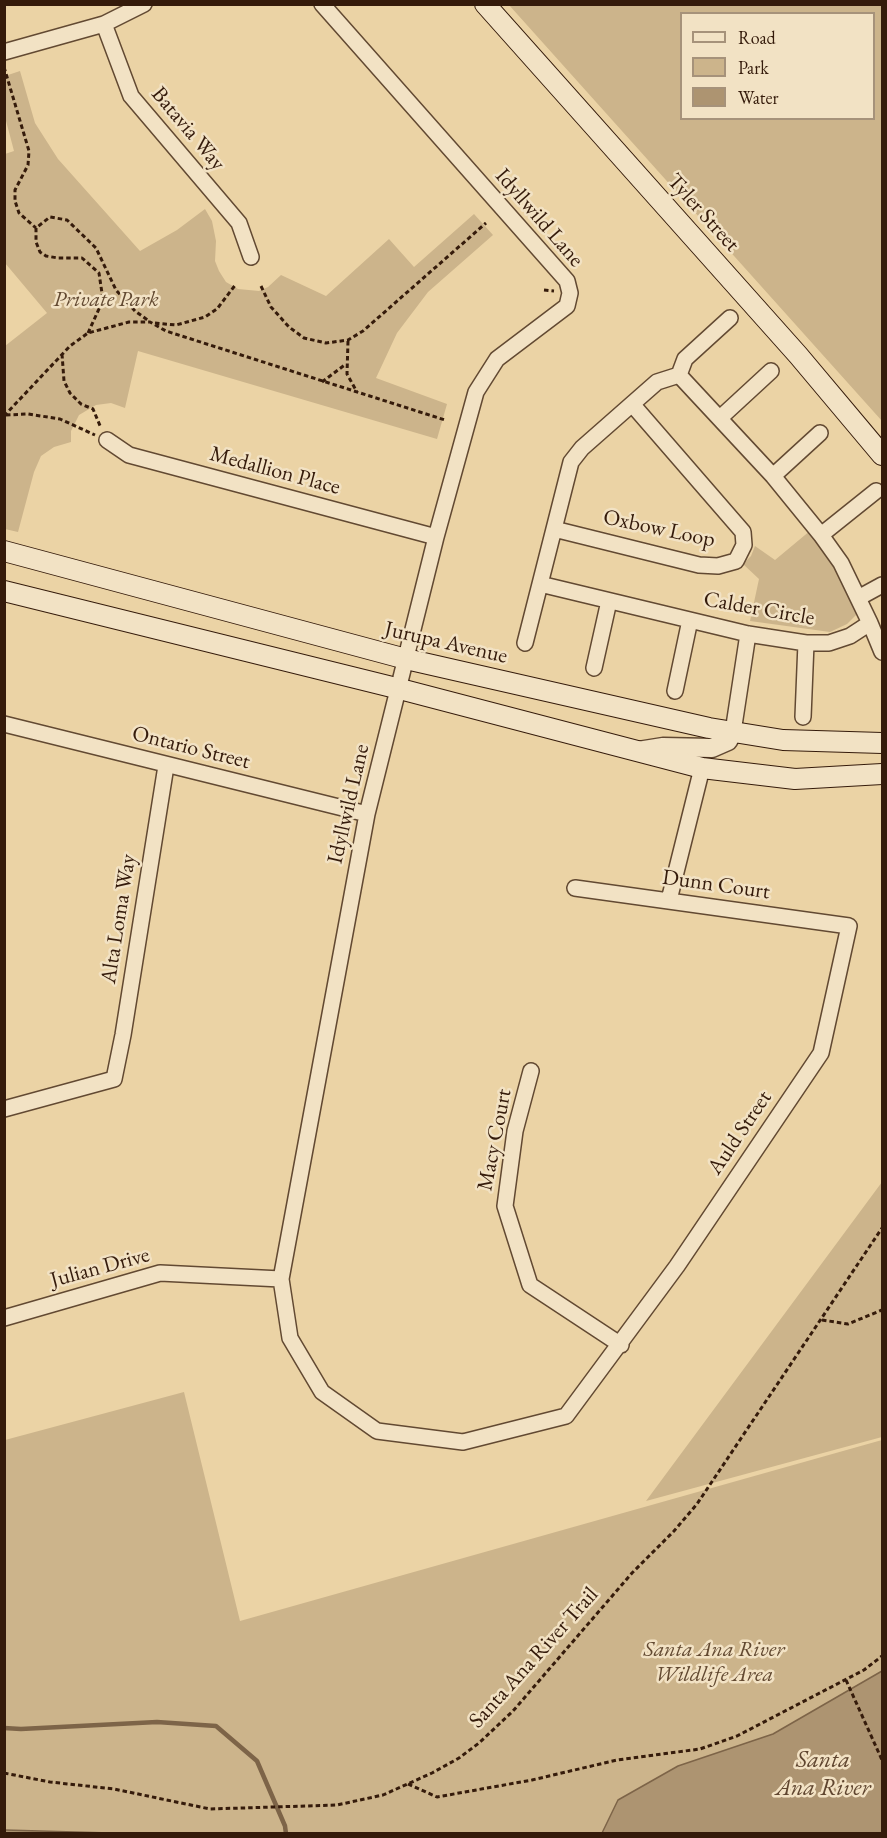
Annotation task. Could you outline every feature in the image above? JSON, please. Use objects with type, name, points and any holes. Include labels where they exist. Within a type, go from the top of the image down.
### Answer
[{"type":"main road","name":"Tyler Street","points":[[485,4],[798,355],[882,455]]},
{"type":"main road","name":"Jurupa Avenue","points":[[4,551],[406,659],[733,732],[783,740],[882,743]]},
{"type":"main road","points":[[4,591],[400,689],[702,768],[795,779],[882,774]]},
{"type":"street","points":[[4,52],[104,24],[144,4]]},
{"type":"street","name":"Idyllwild Lane","points":[[322,4],[567,280],[570,292],[567,306],[497,359],[476,392],[436,537],[368,814],[281,1279],[290,1338],[322,1392],[377,1431],[463,1442],[566,1416],[621,1345]]},
{"type":"street","name":"Batavia Way","points":[[104,24],[131,96],[239,223],[251,256]]},
{"type":"street","points":[[679,375],[685,359],[730,318]]},
{"type":"street","points":[[720,418],[771,371]]},
{"type":"street","points":[[525,643],[571,462],[582,448],[657,382],[679,375]]},
{"type":"street","points":[[679,375],[773,476],[821,534],[860,597],[882,652]]},
{"type":"street","name":"Oxbow Loop","points":[[554,529],[699,565],[718,566],[736,561],[744,545],[743,532],[632,404]]},
{"type":"street","points":[[773,476],[820,433]]},
{"type":"street","name":"Medallion Place","points":[[107,440],[129,455],[436,537]]},
{"type":"street","points":[[821,534],[876,491]]},
{"type":"street","name":"Calder Circle","points":[[540,584],[747,634],[806,643],[829,643],[850,636],[870,622]]},
{"type":"street","points":[[860,597],[882,585]]},
{"type":"street","points":[[594,668],[609,601]]},
{"type":"street","points":[[675,691],[690,620]]},
{"type":"street","points":[[636,751],[663,747],[712,748],[728,741],[733,732],[747,634]]},
{"type":"street","points":[[803,717],[806,643]]},
{"type":"street","name":"Ontario Street","points":[[4,724],[166,766],[368,814]]},
{"type":"street","name":"Alta Loma Way","points":[[4,1109],[114,1079],[166,766]]},
{"type":"street","points":[[669,900],[702,768]]},
{"type":"street","name":"Dunn Court","points":[[575,888],[849,926]]},
{"type":"street","name":"Auld Street","points":[[621,1345],[821,1053],[849,926]]},
{"type":"street","name":"Macy Court","points":[[531,1071],[515,1131],[505,1206],[530,1285],[621,1345]]},
{"type":"street","name":"Julian Drive","points":[[4,1318],[160,1273],[281,1279]]},
{"type":"path","points":[[4,67],[29,151],[28,165],[15,190],[15,201],[19,213],[36,228],[36,242],[40,252],[46,256],[82,258],[99,273],[103,300],[88,333]]},
{"type":"path","points":[[36,228],[50,217],[67,220],[96,248],[125,302],[150,322],[166,331],[445,420]]},
{"type":"path","points":[[261,286],[272,307],[289,327],[304,338],[326,343],[348,340],[363,331],[486,223]]},
{"type":"path","points":[[99,273],[106,269]]},
{"type":"path","points":[[5,414],[62,354],[88,333],[112,324],[150,322],[176,325],[205,318],[217,309],[236,284]]},
{"type":"path","points":[[348,340],[347,374],[358,393]]},
{"type":"path","points":[[62,354],[64,381],[70,393],[81,404],[93,409],[107,440]]},
{"type":"path","points":[[322,382],[346,364]]},
{"type":"path","points":[[5,414],[28,414],[60,419],[107,440]]},
{"type":"path","name":"Santa Ana River Trail","points":[[4,1773],[50,1782],[114,1789],[210,1809],[337,1806],[356,1803],[432,1773],[479,1743],[513,1711],[632,1573],[674,1531],[724,1467],[882,1228]]},
{"type":"path","points":[[822,1320],[848,1324],[882,1310]]},
{"type":"path","points":[[408,1784],[437,1797],[532,1780],[617,1760],[700,1749],[737,1736],[846,1680],[882,1656]]},
{"type":"path","points":[[846,1680],[882,1760]]},
{"type":"green space","points":[[509,5],[882,5],[882,421]]},
{"type":"green space","name":"Private Park","points":[[20,71],[35,123],[58,159],[140,251],[177,230],[205,209],[212,221],[216,241],[215,261],[219,271],[226,282],[238,289],[259,291],[268,287],[281,275],[326,296],[389,239],[414,267],[474,214],[493,235],[428,292],[397,333],[376,378],[447,404],[437,439],[138,351],[125,408],[111,403],[96,405],[79,415],[71,431],[71,442],[54,447],[41,456],[34,472],[18,532],[5,529],[5,346],[47,313],[5,263],[5,154],[14,151],[5,117],[5,76]]},
{"type":"green space","points":[[811,530],[840,578],[857,614],[847,624],[830,632],[750,621],[759,579],[743,564],[751,556],[755,546],[775,560]]},
{"type":"green space","points":[[882,1182],[882,1437],[646,1501]]},
{"type":"green space","name":"Santa Ana River Wildlife Area","points":[[184,1392],[240,1621],[882,1440],[882,1833],[5,1834],[5,1440]]},
{"type":"water","name":"Santa Ana River","points":[[882,1671],[882,1833],[602,1833],[618,1800],[678,1766],[773,1734]]},
{"type":"water","points":[[5,1830],[110,1833],[5,1834]]},
{"type":"waterway","points":[[4,1728],[157,1722],[216,1726],[257,1761],[285,1826],[286,1834]]}]
